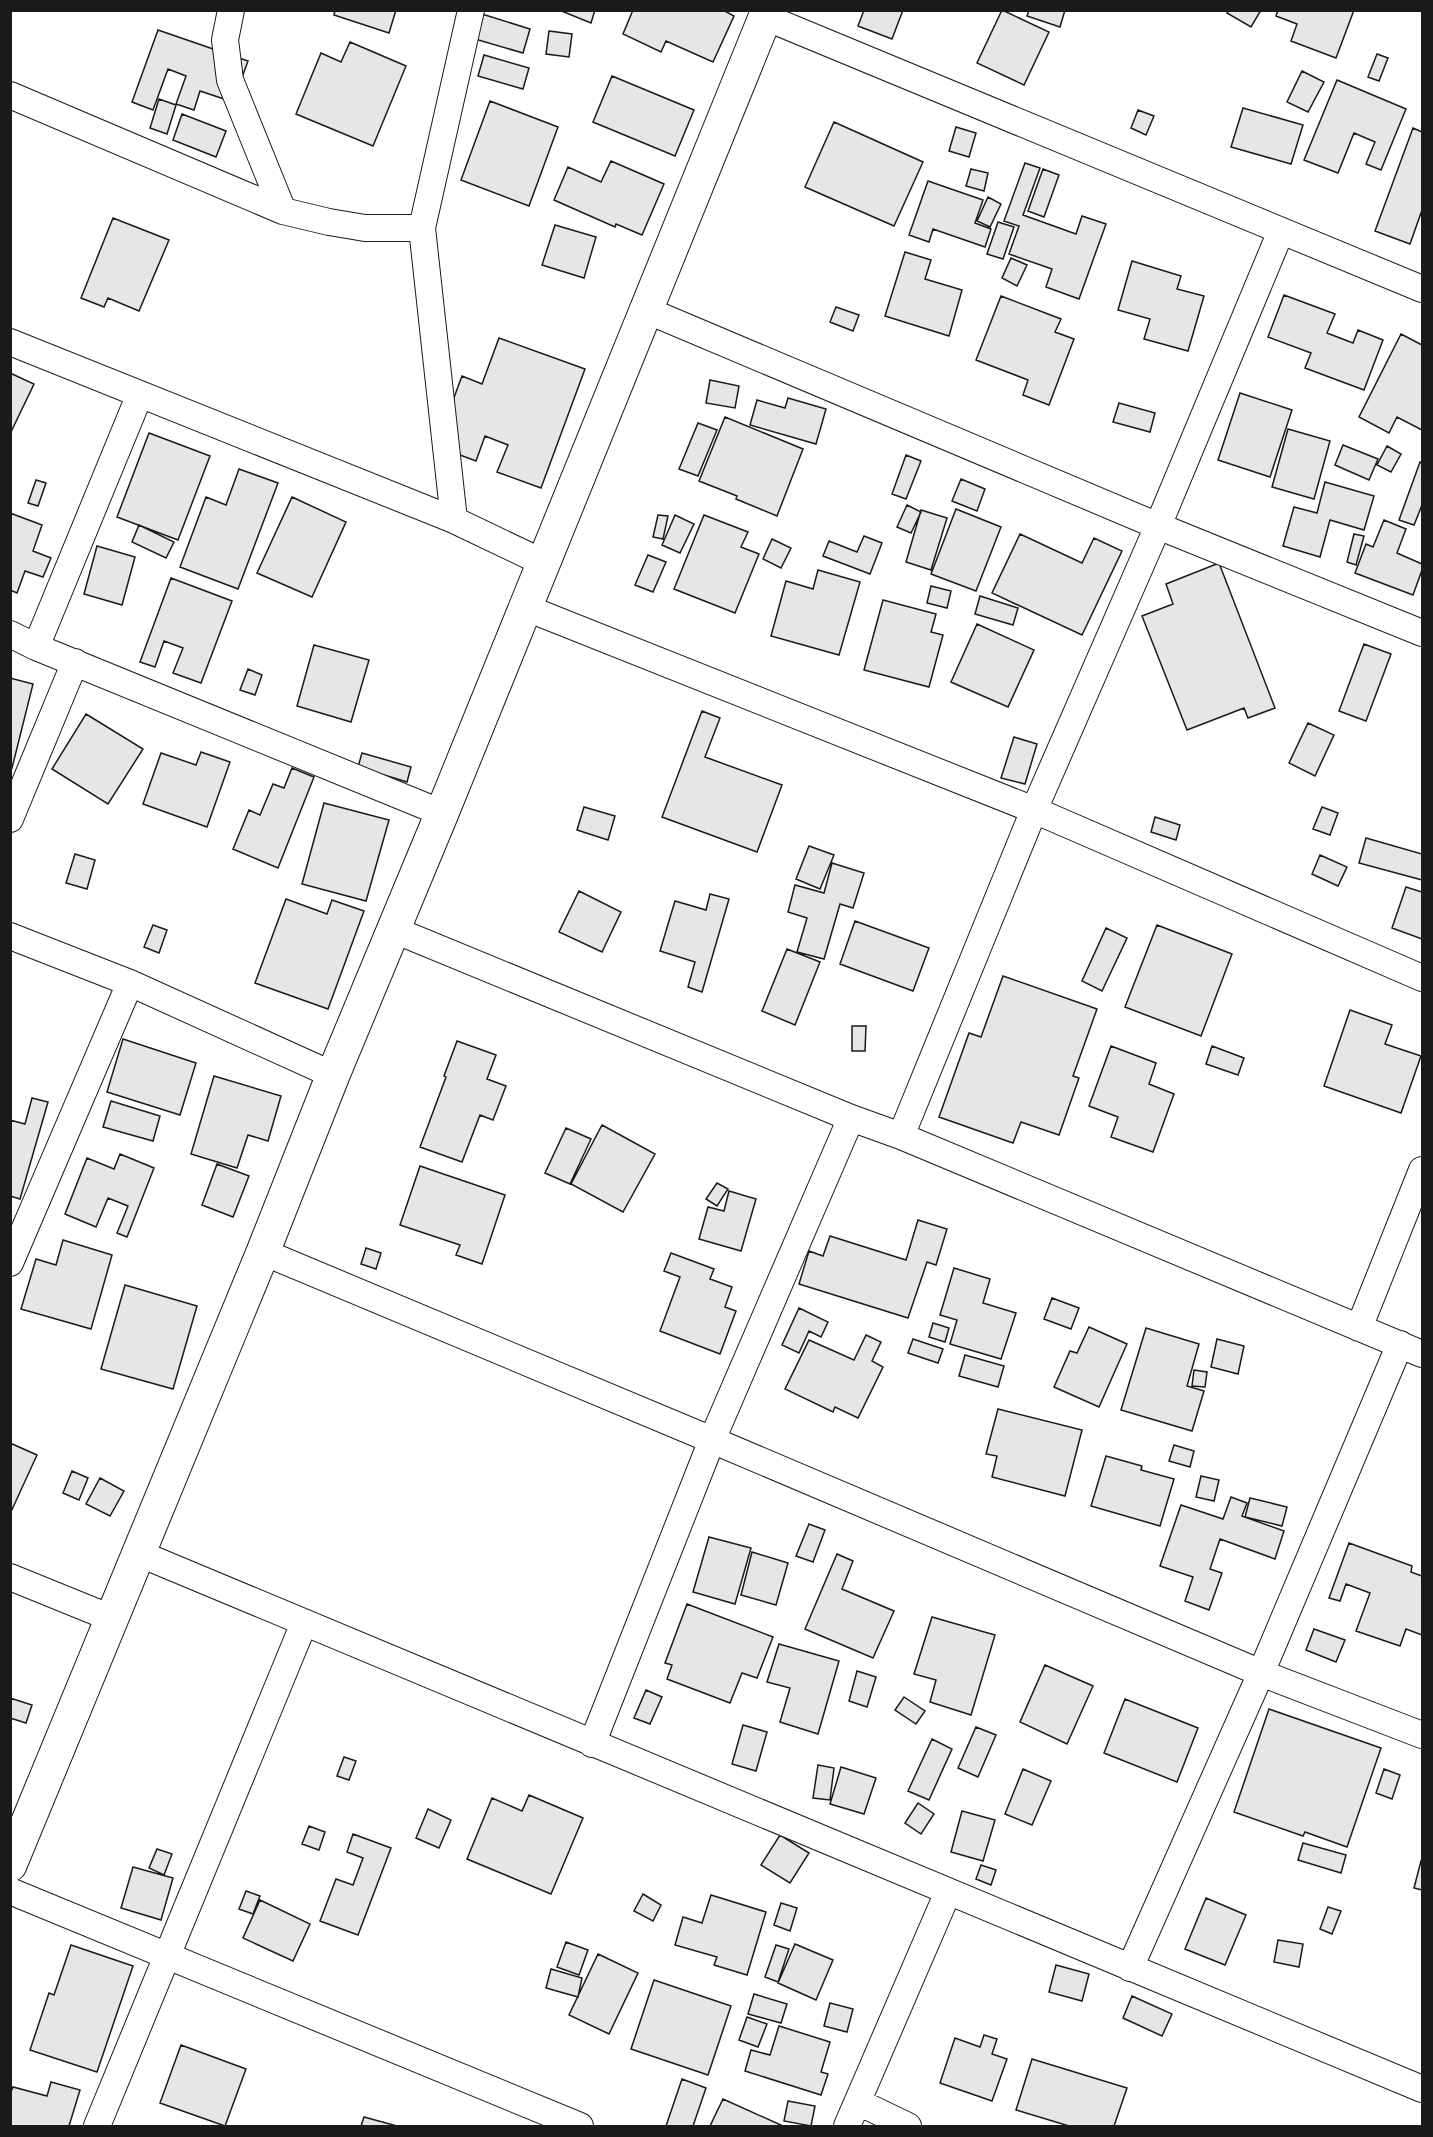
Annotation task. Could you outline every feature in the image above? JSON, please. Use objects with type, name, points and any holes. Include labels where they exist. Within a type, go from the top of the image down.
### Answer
[{"type":"street","points":[[231,10],[225,40],[231,80],[283,211]]},
{"type":"street","points":[[454,520],[422,228],[471,10]]},
{"type":"street","points":[[10,1864],[263,1252],[392,930],[442,813],[767,14],[1422,289]]},
{"type":"street","points":[[10,95],[283,211],[365,228],[422,228]]},
{"type":"street","points":[[901,1136],[1034,810],[1158,526],[1281,231]]},
{"type":"street","points":[[646,310],[1158,526],[1422,633]]},
{"type":"street","points":[[10,342],[454,520],[544,563]]},
{"type":"street","points":[[36,647],[140,394]]},
{"type":"street","points":[[524,607],[1034,810],[1422,978]]},
{"type":"street","points":[[10,634],[36,647],[442,813]]},
{"type":"street","points":[[10,819],[75,662]]},
{"type":"street","points":[[392,930],[851,1118],[901,1136],[1411,1349],[1261,1673],[1130,1968]]},
{"type":"street","points":[[10,936],[130,984],[333,1075]]},
{"type":"street","points":[[10,1263],[130,984]]},
{"type":"street","points":[[592,1743],[712,1440],[851,1118]]},
{"type":"street","points":[[1359,1328],[1422,1170]]},
{"type":"street","points":[[263,1252],[1261,1673],[1422,1735]]},
{"type":"street","points":[[138,1553],[1422,2089]]},
{"type":"street","points":[[10,1577],[111,1618]]},
{"type":"street","points":[[97,2127],[304,1623]]},
{"type":"street","points":[[10,1891],[580,2127]]},
{"type":"street","points":[[847,2127],[948,1892]]},
{"type":"street","points":[[858,2102],[908,2127]]},
{"type":"building","points":[[335,10],[396,10],[389,33],[334,15]]},
{"type":"building","points":[[559,10],[595,10],[591,23]]},
{"type":"building","points":[[633,10],[723,10],[734,16],[713,62],[666,41],[661,52],[623,34]]},
{"type":"building","points":[[864,10],[903,10],[892,39],[858,26]]},
{"type":"building","points":[[1002,10],[1049,32],[1024,85],[977,63]]},
{"type":"building","points":[[1029,10],[1065,10],[1060,27],[1027,16]]},
{"type":"building","points":[[1229,10],[1261,10],[1251,27],[1227,13]]},
{"type":"building","points":[[1278,10],[1354,10],[1336,58],[1291,41],[1297,24],[1276,16]]},
{"type":"building","points":[[482,14],[530,29],[523,53],[475,39]]},
{"type":"building","points":[[158,30],[248,61],[233,102],[200,91],[194,110],[176,104],[186,76],[168,69],[153,110],[132,102]]},
{"type":"building","points":[[549,31],[572,34],[569,57],[546,54]]},
{"type":"building","points":[[350,42],[406,66],[373,146],[296,114],[321,53],[341,62]]},
{"type":"building","points":[[1377,54],[1388,58],[1379,81],[1368,77]]},
{"type":"building","points":[[484,55],[529,68],[523,89],[478,76]]},
{"type":"building","points":[[1302,71],[1324,82],[1308,112],[1287,102]]},
{"type":"building","points":[[612,76],[694,110],[675,156],[593,122]]},
{"type":"building","points":[[1337,80],[1406,109],[1381,170],[1366,164],[1375,142],[1354,133],[1338,173],[1304,160]]},
{"type":"building","points":[[159,99],[176,105],[167,134],[150,128]]},
{"type":"building","points":[[490,101],[558,127],[529,206],[461,180]]},
{"type":"building","points":[[1243,108],[1303,125],[1291,164],[1231,147]]},
{"type":"building","points":[[1138,110],[1154,116],[1146,135],[1131,128]]},
{"type":"building","points":[[182,114],[226,131],[216,157],[173,140]]},
{"type":"building","points":[[834,122],[923,162],[894,226],[805,187]]},
{"type":"building","points":[[956,127],[976,133],[969,157],[949,151]]},
{"type":"building","points":[[1413,128],[1422,132],[1422,210],[1410,244],[1375,231]]},
{"type":"building","points":[[611,161],[664,184],[642,235],[616,224],[615,227],[554,200],[568,167],[601,182]]},
{"type":"building","points":[[1025,163],[1040,168],[1023,215],[1076,234],[1082,216],[1106,224],[1079,299],[1046,287],[1052,269],[1009,254],[1019,226],[1004,221]]},
{"type":"building","points":[[971,169],[988,173],[984,191],[966,186]]},
{"type":"building","points":[[1043,169],[1059,175],[1044,217],[1028,211]]},
{"type":"building","points":[[928,181],[983,200],[975,223],[991,229],[985,247],[933,229],[929,242],[909,235]]},
{"type":"building","points":[[988,197],[1001,204],[990,227],[977,221]]},
{"type":"building","points":[[113,218],[169,240],[139,311],[108,298],[104,307],[81,298]]},
{"type":"building","points":[[998,222],[1014,227],[1003,259],[987,254]]},
{"type":"building","points":[[555,225],[596,237],[584,278],[542,265]]},
{"type":"building","points":[[905,252],[931,260],[925,279],[962,290],[949,336],[885,316]]},
{"type":"building","points":[[1011,258],[1027,265],[1017,286],[1002,278]]},
{"type":"building","points":[[1132,261],[1181,276],[1177,289],[1204,296],[1188,351],[1144,339],[1150,319],[1118,310]]},
{"type":"building","points":[[1284,295],[1335,314],[1327,333],[1353,343],[1358,330],[1383,340],[1364,390],[1305,368],[1311,353],[1268,337]]},
{"type":"building","points":[[1001,296],[1061,319],[1055,332],[1074,339],[1049,405],[1023,395],[1028,380],[976,360]]},
{"type":"building","points":[[836,307],[859,315],[853,331],[830,322]]},
{"type":"building","points":[[1401,334],[1422,345],[1422,430],[1397,417],[1389,433],[1359,417]]},
{"type":"building","points":[[499,338],[585,369],[541,488],[497,472],[508,445],[485,436],[476,461],[436,446],[462,376],[482,384]]},
{"type":"building","points":[[10,373],[34,384],[10,434]]},
{"type":"building","points":[[710,380],[739,386],[735,408],[706,403]]},
{"type":"building","points":[[1240,393],[1292,410],[1270,477],[1218,460]]},
{"type":"building","points":[[788,398],[826,409],[816,444],[750,425],[757,400],[785,408]]},
{"type":"building","points":[[1119,403],[1155,413],[1150,432],[1113,422]]},
{"type":"building","points":[[725,417],[803,449],[777,516],[736,499],[737,496],[699,481]]},
{"type":"building","points":[[698,423],[717,430],[698,476],[679,469]]},
{"type":"building","points":[[1288,429],[1330,441],[1314,499],[1272,487]]},
{"type":"building","points":[[149,433],[210,456],[178,540],[117,517]]},
{"type":"building","points":[[1343,445],[1378,459],[1369,480],[1335,465]]},
{"type":"building","points":[[1387,446],[1401,454],[1391,472],[1377,465]]},
{"type":"building","points":[[906,455],[921,461],[906,499],[892,494]]},
{"type":"building","points":[[1420,462],[1422,463],[1422,505],[1414,525],[1399,520]]},
{"type":"building","points":[[239,469],[278,483],[238,589],[180,567],[206,497],[226,505]]},
{"type":"building","points":[[961,479],[985,489],[977,511],[952,501]]},
{"type":"building","points":[[36,480],[46,483],[38,506],[28,503]]},
{"type":"building","points":[[1325,482],[1374,496],[1364,530],[1330,520],[1320,557],[1283,546],[1294,507],[1317,513]]},
{"type":"building","points":[[292,497],[346,522],[312,597],[257,573]]},
{"type":"building","points":[[907,505],[921,512],[911,533],[897,527]]},
{"type":"building","points":[[956,509],[1001,527],[976,591],[931,574]]},
{"type":"building","points":[[921,510],[947,518],[931,570],[906,562]]},
{"type":"building","points":[[10,513],[42,525],[33,551],[51,558],[43,577],[25,571],[17,593],[10,590]]},
{"type":"building","points":[[658,515],[668,516],[663,539],[653,537]]},
{"type":"building","points":[[675,515],[694,524],[680,553],[662,545]]},
{"type":"building","points":[[704,515],[748,532],[741,547],[759,554],[735,613],[674,589]]},
{"type":"building","points":[[1384,520],[1406,529],[1397,553],[1422,564],[1413,595],[1355,573],[1366,544],[1373,547]]},
{"type":"building","points":[[139,525],[174,542],[166,558],[132,542]]},
{"type":"building","points":[[1020,534],[1082,563],[1094,538],[1122,551],[1082,635],[992,593]]},
{"type":"building","points":[[1354,534],[1364,536],[1356,565],[1347,562]]},
{"type":"building","points":[[864,536],[882,543],[870,574],[823,556],[829,541],[857,552]]},
{"type":"building","points":[[772,539],[791,548],[781,568],[763,559]]},
{"type":"building","points":[[97,546],[135,557],[122,605],[84,594]]},
{"type":"building","points":[[648,555],[666,562],[653,592],[635,585]]},
{"type":"building","points":[[1219,563],[1275,708],[1248,718],[1244,708],[1187,730],[1142,616],[1173,604],[1166,584]]},
{"type":"building","points":[[818,570],[860,582],[839,655],[771,636],[786,581],[813,589]]},
{"type":"building","points":[[171,578],[232,601],[201,683],[173,673],[183,648],[164,641],[155,667],[140,662]]},
{"type":"building","points":[[931,586],[951,591],[947,608],[927,603]]},
{"type":"building","points":[[980,596],[1018,608],[1013,625],[975,614]]},
{"type":"building","points":[[883,600],[936,614],[931,632],[943,635],[929,687],[864,670]]},
{"type":"building","points":[[977,624],[1034,650],[1008,707],[951,682]]},
{"type":"building","points":[[1364,644],[1391,654],[1366,721],[1339,711]]},
{"type":"building","points":[[314,645],[369,660],[351,722],[297,706]]},
{"type":"building","points":[[248,669],[262,675],[255,695],[240,690]]},
{"type":"building","points":[[10,678],[33,684],[12,768],[10,767]]},
{"type":"building","points":[[702,711],[720,718],[705,757],[782,785],[757,852],[662,817]]},
{"type":"building","points":[[86,714],[143,749],[108,804],[52,769]]},
{"type":"building","points":[[1308,723],[1334,735],[1315,776],[1289,763]]},
{"type":"building","points":[[1014,737],[1037,744],[1025,784],[1001,778]]},
{"type":"building","points":[[201,752],[230,762],[207,827],[143,804],[161,753],[196,765]]},
{"type":"building","points":[[362,753],[411,767],[407,782],[358,767]]},
{"type":"building","points":[[292,768],[314,777],[278,868],[233,849],[249,810],[260,815],[273,784],[284,788]]},
{"type":"building","points":[[324,803],[389,820],[366,901],[302,884]]},
{"type":"building","points":[[584,807],[615,816],[608,840],[577,830]]},
{"type":"building","points":[[1322,807],[1338,813],[1330,835],[1313,829]]},
{"type":"building","points":[[1155,817],[1180,825],[1176,840],[1151,832]]},
{"type":"building","points":[[1366,838],[1422,854],[1422,880],[1359,863]]},
{"type":"building","points":[[809,846],[834,855],[820,889],[796,879]]},
{"type":"building","points":[[75,854],[95,860],[87,889],[66,883]]},
{"type":"building","points":[[1320,855],[1347,867],[1338,886],[1312,874]]},
{"type":"building","points":[[832,863],[864,873],[853,908],[840,904],[824,959],[797,952],[807,918],[788,912],[795,885],[824,893]]},
{"type":"building","points":[[1406,887],[1422,892],[1422,939],[1392,928]]},
{"type":"building","points":[[579,891],[621,912],[602,952],[559,932]]},
{"type":"building","points":[[710,894],[729,899],[702,992],[688,987],[695,962],[660,951],[675,901],[706,910]]},
{"type":"building","points":[[286,899],[327,914],[332,900],[364,911],[328,1009],[255,983]]},
{"type":"building","points":[[855,921],[929,948],[913,991],[840,964]]},
{"type":"building","points":[[153,925],[167,930],[159,953],[144,947]]},
{"type":"building","points":[[1157,925],[1232,954],[1201,1036],[1125,1007]]},
{"type":"building","points":[[1106,928],[1127,938],[1102,991],[1082,981]]},
{"type":"building","points":[[787,949],[820,962],[795,1025],[762,1011]]},
{"type":"building","points":[[1003,976],[1097,1009],[1073,1076],[1079,1078],[1059,1135],[1021,1122],[1013,1143],[939,1117],[969,1033],[981,1037]]},
{"type":"building","points":[[1350,1010],[1392,1025],[1385,1044],[1421,1056],[1401,1113],[1324,1086]]},
{"type":"building","points":[[852,1026],[866,1026],[865,1051],[852,1051]]},
{"type":"building","points":[[123,1039],[196,1063],[180,1115],[107,1092]]},
{"type":"building","points":[[457,1041],[496,1055],[487,1079],[506,1086],[493,1120],[480,1115],[462,1162],[420,1147]]},
{"type":"building","points":[[1111,1046],[1156,1063],[1149,1084],[1174,1094],[1153,1152],[1111,1137],[1118,1117],[1089,1106]]},
{"type":"building","points":[[1212,1046],[1244,1058],[1238,1075],[1206,1064]]},
{"type":"building","points":[[214,1076],[281,1096],[268,1141],[248,1135],[237,1168],[191,1154]]},
{"type":"building","points":[[32,1098],[48,1102],[20,1199],[10,1196],[10,1120],[25,1124]]},
{"type":"building","points":[[111,1101],[160,1116],[153,1141],[103,1127]]},
{"type":"building","points":[[602,1125],[655,1154],[623,1212],[571,1184]]},
{"type":"building","points":[[566,1128],[591,1139],[570,1184],[545,1173]]},
{"type":"building","points":[[120,1154],[154,1168],[127,1237],[117,1233],[128,1206],[108,1198],[96,1227],[65,1214],[87,1158],[114,1169]]},
{"type":"building","points":[[217,1164],[249,1176],[233,1217],[202,1205]]},
{"type":"building","points":[[420,1166],[505,1195],[482,1264],[456,1255],[460,1245],[400,1225]]},
{"type":"building","points":[[717,1183],[728,1189],[717,1206],[706,1199]]},
{"type":"building","points":[[729,1191],[756,1199],[741,1251],[699,1239],[708,1207],[724,1211]]},
{"type":"building","points":[[918,1220],[947,1229],[936,1265],[927,1262],[908,1318],[799,1284],[809,1251],[823,1256],[830,1236],[906,1260]]},
{"type":"building","points":[[63,1240],[112,1255],[91,1329],[21,1309],[36,1259],[56,1265]]},
{"type":"building","points":[[366,1248],[381,1253],[376,1269],[361,1264]]},
{"type":"building","points":[[671,1253],[714,1269],[710,1279],[732,1287],[725,1307],[736,1311],[720,1354],[660,1331],[680,1277],[664,1271]]},
{"type":"building","points":[[954,1268],[990,1279],[983,1303],[1016,1313],[1001,1359],[950,1344],[957,1320],[940,1315]]},
{"type":"building","points":[[125,1285],[197,1306],[173,1389],[101,1369]]},
{"type":"building","points":[[1052,1298],[1079,1308],[1071,1329],[1044,1319]]},
{"type":"building","points":[[799,1308],[828,1322],[821,1337],[809,1331],[799,1353],[782,1345]]},
{"type":"building","points":[[933,1323],[949,1328],[945,1342],[929,1337]]},
{"type":"building","points":[[1089,1327],[1127,1344],[1099,1407],[1054,1387],[1070,1351],[1077,1353]]},
{"type":"building","points":[[1146,1328],[1199,1344],[1187,1386],[1204,1391],[1192,1431],[1121,1410]]},
{"type":"building","points":[[866,1335],[881,1342],[872,1361],[883,1367],[858,1418],[835,1407],[833,1412],[785,1389],[809,1340],[854,1360]]},
{"type":"building","points":[[913,1339],[943,1349],[938,1363],[908,1353]]},
{"type":"building","points":[[1217,1339],[1244,1346],[1238,1374],[1211,1367]]},
{"type":"building","points":[[965,1355],[1004,1366],[998,1387],[959,1376]]},
{"type":"building","points":[[1194,1370],[1207,1372],[1205,1387],[1192,1386]]},
{"type":"building","points":[[998,1409],[1082,1430],[1065,1496],[992,1477],[997,1456],[986,1454]]},
{"type":"building","points":[[10,1443],[37,1455],[10,1514]]},
{"type":"building","points":[[1174,1445],[1194,1451],[1190,1467],[1169,1461]]},
{"type":"building","points":[[1106,1456],[1142,1466],[1141,1470],[1174,1479],[1160,1526],[1091,1506]]},
{"type":"building","points":[[72,1471],[88,1478],[79,1500],[63,1493]]},
{"type":"building","points":[[1201,1476],[1219,1480],[1214,1501],[1196,1497]]},
{"type":"building","points":[[100,1478],[124,1491],[110,1516],[86,1504]]},
{"type":"building","points":[[1231,1497],[1247,1503],[1242,1516],[1284,1531],[1275,1559],[1220,1539],[1210,1569],[1222,1573],[1209,1610],[1185,1601],[1193,1577],[1160,1566],[1181,1505],[1223,1519]]},
{"type":"building","points":[[1250,1498],[1287,1507],[1282,1526],[1245,1517]]},
{"type":"building","points":[[809,1524],[825,1530],[813,1562],[796,1556]]},
{"type":"building","points":[[709,1537],[751,1548],[735,1604],[693,1592]]},
{"type":"building","points":[[1349,1543],[1412,1566],[1411,1572],[1422,1576],[1422,1635],[1406,1629],[1400,1646],[1356,1631],[1370,1593],[1346,1584],[1340,1601],[1329,1598]]},
{"type":"building","points":[[752,1552],[788,1563],[776,1605],[741,1595]]},
{"type":"building","points":[[837,1554],[853,1561],[842,1589],[894,1611],[873,1658],[805,1629]]},
{"type":"building","points":[[687,1604],[773,1637],[757,1678],[742,1673],[730,1703],[667,1679],[672,1665],[665,1663]]},
{"type":"building","points":[[932,1617],[995,1635],[971,1715],[930,1702],[936,1680],[914,1674]]},
{"type":"building","points":[[1314,1629],[1345,1640],[1336,1662],[1306,1650]]},
{"type":"building","points":[[779,1644],[839,1661],[818,1734],[780,1722],[790,1688],[767,1682]]},
{"type":"building","points":[[1045,1665],[1093,1686],[1067,1744],[1020,1722]]},
{"type":"building","points":[[857,1671],[876,1677],[867,1707],[849,1701]]},
{"type":"building","points":[[646,1690],[662,1697],[650,1724],[634,1718]]},
{"type":"building","points":[[904,1697],[925,1711],[916,1724],[895,1710]]},
{"type":"building","points":[[10,1698],[32,1705],[26,1723],[10,1718]]},
{"type":"building","points":[[1125,1699],[1198,1728],[1177,1782],[1104,1753]]},
{"type":"building","points":[[1269,1709],[1381,1748],[1347,1847],[1305,1832],[1303,1836],[1234,1812]]},
{"type":"building","points":[[743,1725],[767,1732],[756,1771],[732,1764]]},
{"type":"building","points":[[976,1727],[996,1735],[978,1777],[958,1768]]},
{"type":"building","points":[[932,1739],[952,1749],[929,1800],[908,1791]]},
{"type":"building","points":[[344,1757],[356,1761],[349,1780],[337,1776]]},
{"type":"building","points":[[818,1765],[834,1768],[830,1800],[813,1798]]},
{"type":"building","points":[[841,1767],[876,1778],[864,1814],[830,1804]]},
{"type":"building","points":[[1023,1769],[1051,1781],[1032,1825],[1005,1814]]},
{"type":"building","points":[[1384,1769],[1400,1775],[1392,1799],[1376,1793]]},
{"type":"building","points":[[529,1795],[583,1818],[551,1894],[467,1859],[492,1798],[522,1811]]},
{"type":"building","points":[[918,1803],[934,1814],[921,1834],[905,1823]]},
{"type":"building","points":[[428,1809],[451,1820],[439,1848],[416,1838]]},
{"type":"building","points":[[962,1811],[995,1820],[983,1861],[951,1852]]},
{"type":"building","points":[[309,1826],[325,1832],[319,1850],[302,1844]]},
{"type":"building","points":[[353,1834],[391,1848],[358,1935],[320,1921],[336,1879],[353,1885],[363,1858],[347,1852]]},
{"type":"building","points":[[780,1835],[809,1853],[790,1883],[761,1865]]},
{"type":"building","points":[[1303,1843],[1346,1855],[1341,1873],[1298,1860]]},
{"type":"building","points":[[157,1849],[172,1854],[164,1875],[149,1868]]},
{"type":"building","points":[[1422,1862],[1422,1890],[1414,1888]]},
{"type":"building","points":[[981,1865],[996,1870],[991,1885],[976,1879]]},
{"type":"building","points":[[133,1867],[173,1878],[161,1920],[121,1908]]},
{"type":"building","points":[[246,1891],[260,1896],[253,1914],[239,1909]]},
{"type":"building","points":[[643,1894],[661,1905],[653,1921],[634,1911]]},
{"type":"building","points":[[711,1895],[766,1912],[747,1975],[714,1965],[717,1957],[675,1945],[683,1917],[702,1923]]},
{"type":"building","points":[[1206,1898],[1246,1915],[1225,1965],[1185,1949]]},
{"type":"building","points":[[260,1900],[310,1924],[293,1961],[243,1938]]},
{"type":"building","points":[[781,1903],[797,1908],[790,1931],[774,1925]]},
{"type":"building","points":[[1328,1907],[1341,1911],[1332,1934],[1320,1929]]},
{"type":"building","points":[[1278,1940],[1303,1944],[1299,1967],[1274,1962]]},
{"type":"building","points":[[566,1942],[588,1950],[579,1975],[557,1967]]},
{"type":"building","points":[[795,1944],[833,1960],[816,2000],[778,1983]]},
{"type":"building","points":[[71,1945],[133,1966],[97,2072],[30,2050],[49,1993],[54,1995]]},
{"type":"building","points":[[776,1945],[789,1949],[778,1982],[765,1977]]},
{"type":"building","points":[[598,1954],[638,1973],[609,2034],[569,2015]]},
{"type":"building","points":[[1056,1965],[1089,1974],[1082,2001],[1049,1992]]},
{"type":"building","points":[[551,1969],[582,1978],[578,1997],[546,1988]]},
{"type":"building","points":[[654,1980],[731,2006],[708,2075],[631,2049]]},
{"type":"building","points":[[754,1994],[787,2004],[781,2023],[748,2014]]},
{"type":"building","points":[[1132,1996],[1172,2014],[1162,2036],[1123,2018]]},
{"type":"building","points":[[830,2003],[853,2009],[847,2032],[824,2026]]},
{"type":"building","points":[[747,2017],[767,2024],[758,2047],[739,2040]]},
{"type":"building","points":[[779,2026],[830,2042],[821,2072],[828,2074],[821,2095],[745,2071],[751,2050],[770,2055]]},
{"type":"building","points":[[984,2035],[997,2039],[992,2054],[1007,2059],[992,2101],[940,2083],[955,2038],[980,2047]]},
{"type":"building","points":[[181,2045],[246,2069],[225,2126],[160,2103]]},
{"type":"building","points":[[1032,2059],[1127,2088],[1114,2126],[1069,2126],[1016,2110]]},
{"type":"building","points":[[682,2079],[706,2088],[693,2126],[666,2126]]},
{"type":"building","points":[[51,2082],[80,2090],[69,2126],[10,2126],[10,2094],[13,2087],[47,2096]]},
{"type":"building","points":[[723,2099],[783,2126],[710,2126]]},
{"type":"building","points":[[788,2101],[815,2106],[811,2126],[784,2121]]},
{"type":"building","points":[[364,2117],[397,2126],[361,2126]]}]
